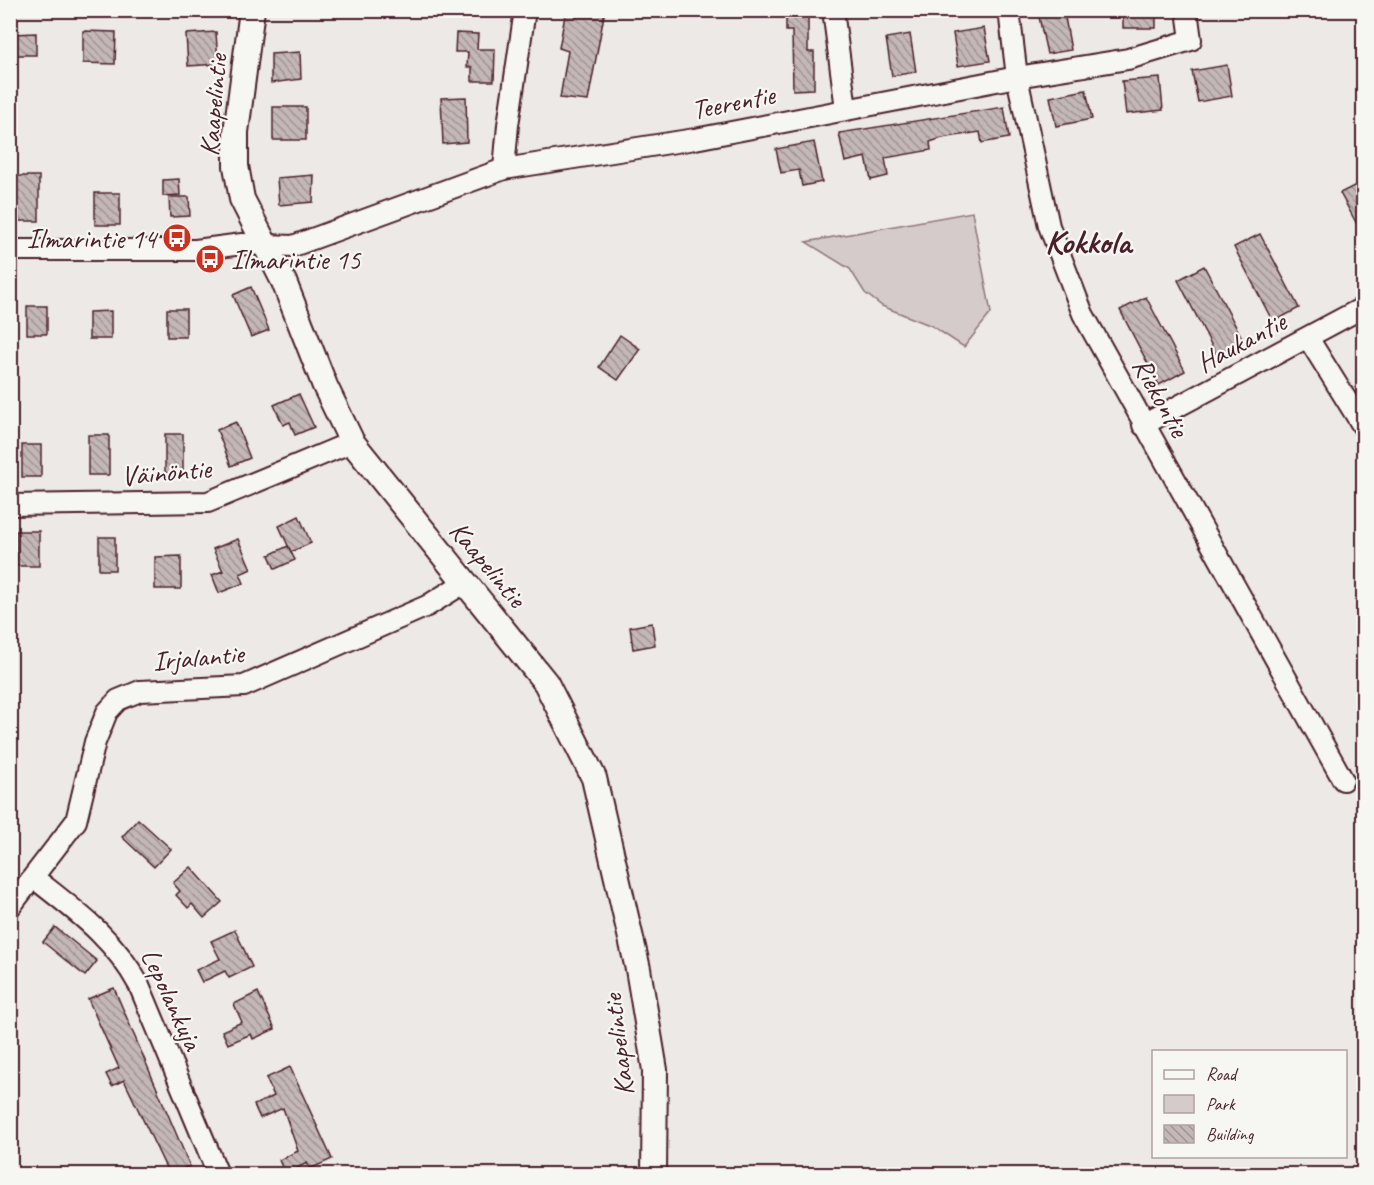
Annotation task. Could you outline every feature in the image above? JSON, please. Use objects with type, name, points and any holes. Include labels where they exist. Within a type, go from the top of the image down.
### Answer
[{"type":"street","name":"Kaapelintie","points":[[252,10],[236,132],[236,166],[242,199],[284,282],[325,386],[352,442],[546,684],[594,778],[638,969],[655,1070],[654,1174]]},
{"type":"street","points":[[504,169],[525,10]]},
{"type":"street","points":[[833,10],[846,109]]},
{"type":"street","name":"Riekontie","points":[[1009,10],[1017,77],[1049,226],[1083,314],[1343,780]]},
{"type":"street","name":"Teerentie","points":[[10,250],[196,250],[242,244],[293,246],[504,169],[695,139],[1017,77],[1128,59],[1191,40],[1187,10]]},
{"type":"street","name":"Haukantie","points":[[1143,425],[1364,307]]},
{"type":"street","points":[[1308,338],[1364,428]]},
{"type":"street","name":"Väinöntie","points":[[10,505],[185,505],[208,502],[352,442]]},
{"type":"street","name":"Irjalantie","points":[[10,907],[76,821],[95,742],[107,712],[118,700],[140,691],[244,686],[427,606],[464,583]]},
{"type":"street","name":"Lepolankuja","points":[[34,878],[102,934],[124,958],[139,986],[218,1174]]},
{"type":"green space","points":[[972,212],[991,313],[964,347],[932,326],[882,306],[865,293],[850,269],[806,242]]},
{"type":"building","points":[[566,10],[605,10],[588,101],[560,98],[568,51],[559,48]]},
{"type":"building","points":[[786,10],[808,10],[808,52],[814,52],[814,89],[793,90],[792,31],[786,31]]},
{"type":"building","points":[[1123,10],[1156,10],[1156,28],[1123,28]]},
{"type":"building","points":[[1064,12],[1071,50],[1047,54],[1039,17]]},
{"type":"building","points":[[984,28],[990,61],[958,66],[953,33]]},
{"type":"building","points":[[83,31],[116,32],[115,64],[83,63]]},
{"type":"building","points":[[216,32],[218,64],[188,66],[186,34]]},
{"type":"building","points":[[36,33],[36,55],[14,55],[14,34]]},
{"type":"building","points":[[456,33],[478,34],[477,49],[495,49],[494,81],[472,81],[472,67],[467,67],[468,52],[455,52]]},
{"type":"building","points":[[910,34],[916,72],[892,76],[886,38]]},
{"type":"building","points":[[300,52],[301,79],[271,83],[271,54]]},
{"type":"building","points":[[1227,65],[1232,96],[1198,102],[1192,71]]},
{"type":"building","points":[[1160,78],[1163,110],[1126,114],[1122,81]]},
{"type":"building","points":[[1086,90],[1092,119],[1056,126],[1050,97]]},
{"type":"building","points":[[466,97],[467,142],[443,144],[441,98]]},
{"type":"building","points":[[273,107],[306,107],[306,140],[273,140]]},
{"type":"building","points":[[1004,107],[1009,138],[982,143],[980,132],[942,138],[930,142],[931,150],[885,158],[888,176],[871,180],[866,157],[845,162],[839,133]]},
{"type":"building","points":[[814,142],[822,182],[802,186],[799,170],[781,173],[776,149]]},
{"type":"building","points":[[314,175],[313,202],[279,205],[277,178]]},
{"type":"building","points":[[10,176],[39,176],[39,221],[10,221]]},
{"type":"building","points":[[179,179],[180,195],[163,196],[163,180]]},
{"type":"building","points":[[1364,181],[1364,237],[1340,193]]},
{"type":"building","points":[[95,193],[120,193],[120,225],[95,225]]},
{"type":"building","points":[[169,197],[189,197],[190,216],[170,217]]},
{"type":"building","points":[[1260,234],[1299,308],[1273,322],[1234,247]]},
{"type":"building","points":[[1204,266],[1243,340],[1216,354],[1178,280]]},
{"type":"building","points":[[251,287],[269,330],[251,337],[233,295]]},
{"type":"building","points":[[1146,297],[1185,371],[1159,385],[1120,310]]},
{"type":"building","points":[[27,306],[47,306],[47,334],[27,334]]},
{"type":"building","points":[[167,309],[186,309],[186,337],[167,337]]},
{"type":"building","points":[[111,311],[111,339],[89,339],[89,312]]},
{"type":"building","points":[[620,335],[640,349],[618,380],[599,367]]},
{"type":"building","points":[[299,394],[314,427],[295,435],[290,422],[283,425],[274,405]]},
{"type":"building","points":[[236,422],[250,458],[231,466],[217,430]]},
{"type":"building","points":[[165,434],[183,434],[183,473],[165,473]]},
{"type":"building","points":[[88,435],[109,435],[109,475],[88,475]]},
{"type":"building","points":[[22,445],[41,445],[41,477],[22,477]]},
{"type":"building","points":[[299,516],[311,543],[291,552],[279,526]]},
{"type":"building","points":[[16,531],[39,531],[39,566],[16,566]]},
{"type":"building","points":[[99,537],[115,537],[115,570],[99,570]]},
{"type":"building","points":[[238,539],[251,569],[240,574],[244,583],[219,593],[212,575],[223,571],[213,549]]},
{"type":"building","points":[[288,546],[295,560],[275,569],[269,555]]},
{"type":"building","points":[[181,556],[181,589],[155,589],[155,557]]},
{"type":"building","points":[[652,623],[655,645],[633,649],[630,627]]},
{"type":"building","points":[[138,819],[171,849],[154,867],[122,837]]},
{"type":"building","points":[[191,867],[222,902],[204,918],[192,904],[188,908],[176,895],[180,891],[173,883]]},
{"type":"building","points":[[55,927],[97,961],[85,976],[43,942]]},
{"type":"building","points":[[235,930],[252,967],[229,978],[225,971],[202,982],[196,970],[220,959],[211,941]]},
{"type":"building","points":[[114,988],[190,1166],[169,1174],[124,1080],[112,1086],[106,1074],[119,1068],[88,999]]},
{"type":"building","points":[[258,992],[275,1029],[253,1039],[251,1034],[228,1044],[222,1031],[242,1022],[234,1004]]},
{"type":"building","points":[[290,1067],[332,1159],[310,1169],[307,1163],[285,1174],[279,1160],[298,1151],[283,1108],[260,1118],[254,1105],[274,1096],[266,1078]]},
{"type":"place","name":"Ilmarintie 14","points":[[177,238]]},
{"type":"place","name":"Ilmarintie 15","points":[[210,259]]},
{"type":"district","name":"Kokkola","points":[[1088,241]]}]
